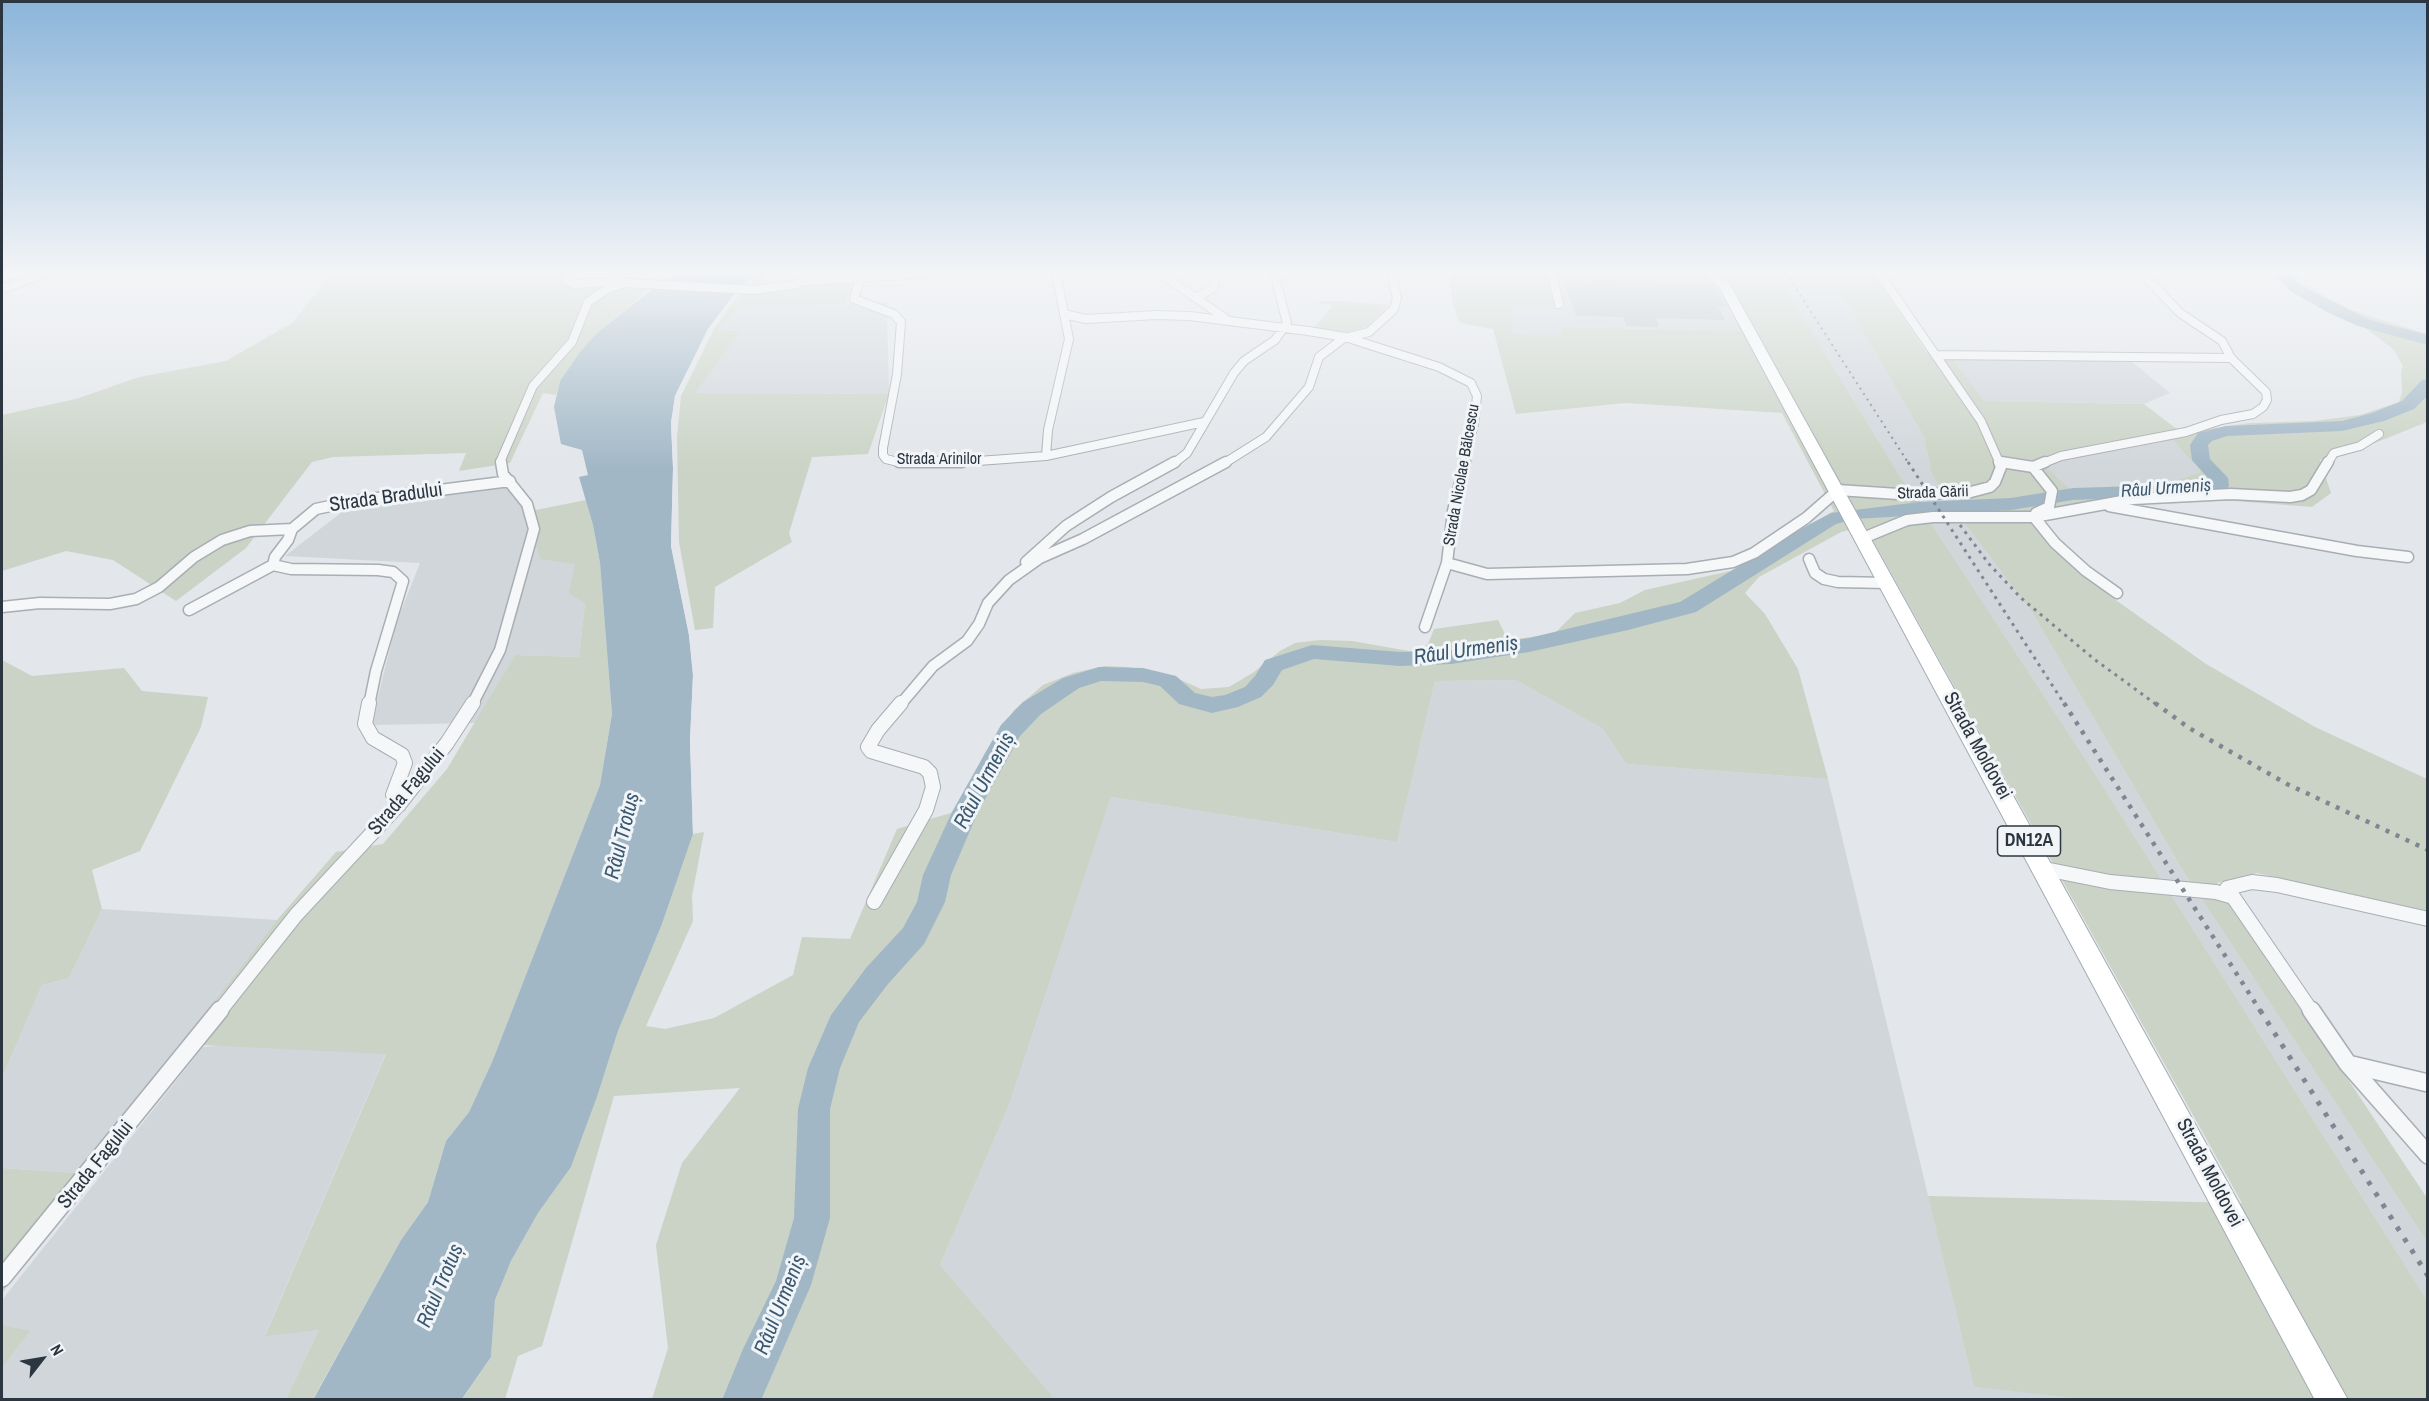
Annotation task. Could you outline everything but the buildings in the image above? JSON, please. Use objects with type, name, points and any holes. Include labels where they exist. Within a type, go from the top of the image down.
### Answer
[{"type":"main road","name":"Strada Moldovei","points":[[1753,338],[1838,490],[2332,1400]]},
{"type":"street","name":"Strada Fagului","points":[[2,1278],[156,1092],[288,924],[399,805],[465,718],[487,680],[500,650],[534,529],[527,504],[501,467],[503,453],[533,386],[573,338]]},
{"type":"street","name":"Strada Arinilor","points":[[900,338],[897,374],[883,448],[886,459],[902,463],[951,464],[1046,456],[1204,422]]},
{"type":"street","points":[[1046,456],[1048,430],[1069,338]]},
{"type":"street","points":[[874,902],[926,810],[933,787],[930,773],[924,767],[871,751],[868,747],[878,730],[933,666],[967,641],[979,624],[988,603],[1039,549],[1066,526],[1111,497],[1174,463],[1187,453],[1238,367],[1276,338]]},
{"type":"street","points":[[1009,580],[1040,558],[1083,539],[1234,458],[1266,437],[1309,387],[1319,357],[1343,338]]},
{"type":"street","name":"Strada Nicolae Bălcescu","points":[[1349,338],[1439,367],[1471,383],[1477,396],[1474,424],[1453,511],[1447,564],[1425,627]]},
{"type":"street","points":[[1924,338],[1981,422],[2000,462],[2033,466],[2061,456],[2168,436],[2203,428],[2221,420],[2253,414],[2263,407],[2266,392],[2231,358],[2222,341],[2218,338]]},
{"type":"street","points":[[1936,355],[2231,358]]},
{"type":"street","points":[[1863,538],[1907,520],[1916,519],[1982,516],[2034,517],[2133,500],[2231,494],[2290,497],[2302,495],[2312,490],[2334,453],[2360,446],[2379,434]]},
{"type":"street","name":"Strada Gării","points":[[1838,490],[1913,495],[1981,491],[1995,482],[2001,471],[2000,462]]},
{"type":"street","points":[[2033,466],[2052,491],[2049,507],[2036,513],[2034,517]]},
{"type":"street","name":"Strada Bradului","points":[[273,565],[275,557],[288,540],[292,529],[316,509],[354,501],[510,482]]},
{"type":"street","points":[[1447,564],[1487,574],[1687,569],[1733,562],[1774,541],[1806,518],[1838,490]]},
{"type":"street","points":[[2099,505],[2357,551],[2408,557]]},
{"type":"street","points":[[2034,517],[2055,543],[2086,571],[2117,592]]},
{"type":"street","points":[[2,607],[40,603],[110,604],[136,599],[159,587],[194,557],[222,540],[250,531],[292,529]]},
{"type":"street","points":[[1809,559],[1815,573],[1824,579],[1838,582],[1887,583]]},
{"type":"street","points":[[189,610],[273,565],[291,569],[378,570],[399,575],[403,581],[376,671],[365,724],[373,738],[402,754],[405,763],[393,795],[399,805]]},
{"type":"street","points":[[2044,870],[2128,885],[2216,892],[2230,896]]},
{"type":"street","points":[[2427,919],[2277,885],[2252,882],[2227,888],[2230,896],[2257,931],[2348,1064],[2427,1155]]},
{"type":"street","points":[[2348,1064],[2427,1083]]},
{"type":"shaded area","points":[[735,338],[888,338],[889,394],[694,393]]},
{"type":"shaded area","points":[[1816,338],[1867,338],[1924,437],[1932,475],[1962,520],[2032,612],[2182,869],[2427,1242],[2427,1300],[2088,763],[1898,473]]},
{"type":"shaded area","points":[[1948,353],[2126,357],[2170,393],[2144,404],[1985,401]]},
{"type":"shaded area","points":[[2169,436],[2201,472],[2171,482],[2070,489],[2037,460]]},
{"type":"shaded area","points":[[508,486],[526,512],[575,564],[585,603],[579,657],[515,655],[475,723],[371,725],[396,624],[420,563],[285,556],[346,509]]},
{"type":"shaded area","points":[[1516,680],[1603,729],[1626,764],[1828,779],[1974,1387],[2096,1399],[1055,1399],[940,1265],[1009,1105],[1111,797],[1397,842],[1435,681]]},
{"type":"shaded area","points":[[102,909],[277,920],[147,1088],[76,1173],[2,1168],[2,1078],[42,985],[69,978]]},
{"type":"shaded area","points":[[231,1045],[386,1053],[265,1335],[319,1330],[286,1399],[2,1399],[2,1368],[29,1332],[2,1325],[2,1300],[203,1047]]},
{"type":"green space","points":[[265,338],[593,338],[580,352],[560,381],[556,395],[543,393],[510,463],[459,471],[466,453],[333,457],[312,462],[246,548],[176,601],[113,560],[66,551],[2,571],[2,415],[76,399],[139,377],[226,361]]},
{"type":"green space","points":[[709,338],[736,338],[695,393],[889,394],[868,454],[812,457],[789,533],[792,542],[715,587],[713,628],[695,630],[679,542],[677,437],[681,396]]},
{"type":"green space","points":[[1496,338],[1816,338],[1898,473],[2088,763],[2427,1300],[2427,1399],[2096,1400],[1974,1387],[1928,1196],[2242,1203],[1865,526],[1841,532],[1759,577],[1745,593],[1765,614],[1798,669],[1828,779],[1626,764],[1603,729],[1516,680],[1435,681],[1397,842],[1111,797],[1009,1105],[940,1265],[1055,1399],[652,1399],[668,1348],[656,1245],[682,1163],[740,1088],[614,1096],[542,1346],[518,1356],[505,1399],[462,1400],[491,1357],[495,1300],[511,1261],[538,1213],[571,1167],[618,1031],[662,924],[693,834],[704,832],[692,896],[693,921],[646,1026],[665,1029],[714,1018],[793,975],[802,937],[850,939],[897,829],[954,812],[986,751],[1014,710],[1043,685],[1073,673],[1105,666],[1127,667],[1170,675],[1201,689],[1229,687],[1295,643],[1320,640],[1352,641],[1420,653],[1429,642],[1434,629],[1498,620],[1505,634],[1516,639],[1554,634],[1575,613],[1620,603],[1645,590],[1735,570],[1834,511],[1782,413],[1626,403],[1516,414]]},
{"type":"green space","points":[[1867,338],[1917,338],[1927,353],[1948,353],[1985,401],[2144,404],[2174,427],[2185,432],[2250,423],[2313,421],[2360,415],[2399,402],[2402,392],[2403,366],[2394,350],[2379,338],[2427,338],[2427,422],[2370,445],[2320,460],[2331,493],[2312,507],[2235,501],[2089,501],[2062,506],[2033,525],[2058,553],[2110,596],[2206,664],[2315,727],[2427,779],[2427,912],[2257,873],[2217,883],[2427,1198],[2427,1242],[2182,869],[2032,612],[1962,520],[1932,475],[1924,437]],"holes":[[[2169,436],[2201,472],[2171,482],[2070,489],[2038,460]]]},
{"type":"green space","points":[[586,500],[600,563],[612,714],[600,785],[492,1062],[469,1112],[446,1141],[428,1202],[401,1240],[313,1399],[286,1399],[319,1330],[265,1336],[386,1054],[181,1044],[277,920],[336,852],[383,844],[447,769],[515,655],[579,657],[585,603],[569,593],[575,564],[540,559],[526,512]]},
{"type":"green space","points":[[2,660],[32,676],[124,668],[142,691],[208,697],[201,727],[140,851],[92,870],[102,909],[69,978],[42,985],[2,1078]]},
{"type":"green space","points":[[2,1168],[76,1173],[2,1294]]},
{"type":"green space","points":[[2,1325],[30,1331],[2,1368]]},
{"type":"water","name":"Râul Trotuș","points":[[592,338],[703,338],[675,396],[671,423],[673,468],[671,546],[689,635],[693,675],[690,741],[693,834],[662,924],[618,1031],[571,1167],[538,1213],[511,1261],[495,1300],[491,1357],[462,1399],[313,1400],[401,1240],[428,1202],[446,1141],[469,1112],[492,1062],[600,785],[612,714],[600,563],[593,525],[579,477],[588,475],[582,450],[561,444],[554,407],[560,381]]},
{"type":"pier","points":[[703,338],[706,338],[678,397],[674,423],[676,468],[674,546],[691,634],[696,675],[693,741],[696,833],[693,834],[690,741],[693,675],[689,635],[671,546],[673,468],[671,423],[675,396]]},
{"type":"waterway","name":"Râul Urmeniș","points":[[2422,338],[2428,340]]},
{"type":"waterway","name":"Râul Urmeniș","points":[[1857,514],[1919,508],[2011,504],[2073,494],[2208,490],[2219,486],[2218,478],[2201,460],[2199,445],[2205,437],[2226,431],[2342,426],[2378,417],[2408,405],[2428,384]]},
{"type":"waterway","name":"Râul Urmeniș","points":[[741,1400],[756,1362],[793,1285],[812,1218],[814,1109],[824,1068],[846,1015],[877,976],[914,936],[931,902],[937,875],[965,812],[1010,731],[1032,708],[1071,683],[1099,674],[1143,675],[1168,681],[1187,699],[1212,705],[1230,702],[1253,692],[1265,680],[1273,665],[1312,652],[1400,659],[1451,657],[1529,645],[1628,623],[1688,607],[1831,519],[1845,517]]},
{"type":"railway","points":[[1828,338],[1909,464]]},
{"type":"railway","points":[[1908,462],[2065,705]]},
{"type":"railway","points":[[1960,525],[1989,564],[2021,598],[2094,659],[2157,705]]},
{"type":"railway","points":[[2064,703],[2261,1012]]},
{"type":"railway","points":[[2155,703],[2189,728],[2287,784],[2428,850]]},
{"type":"railway","points":[[2260,1010],[2428,1276]]}]
